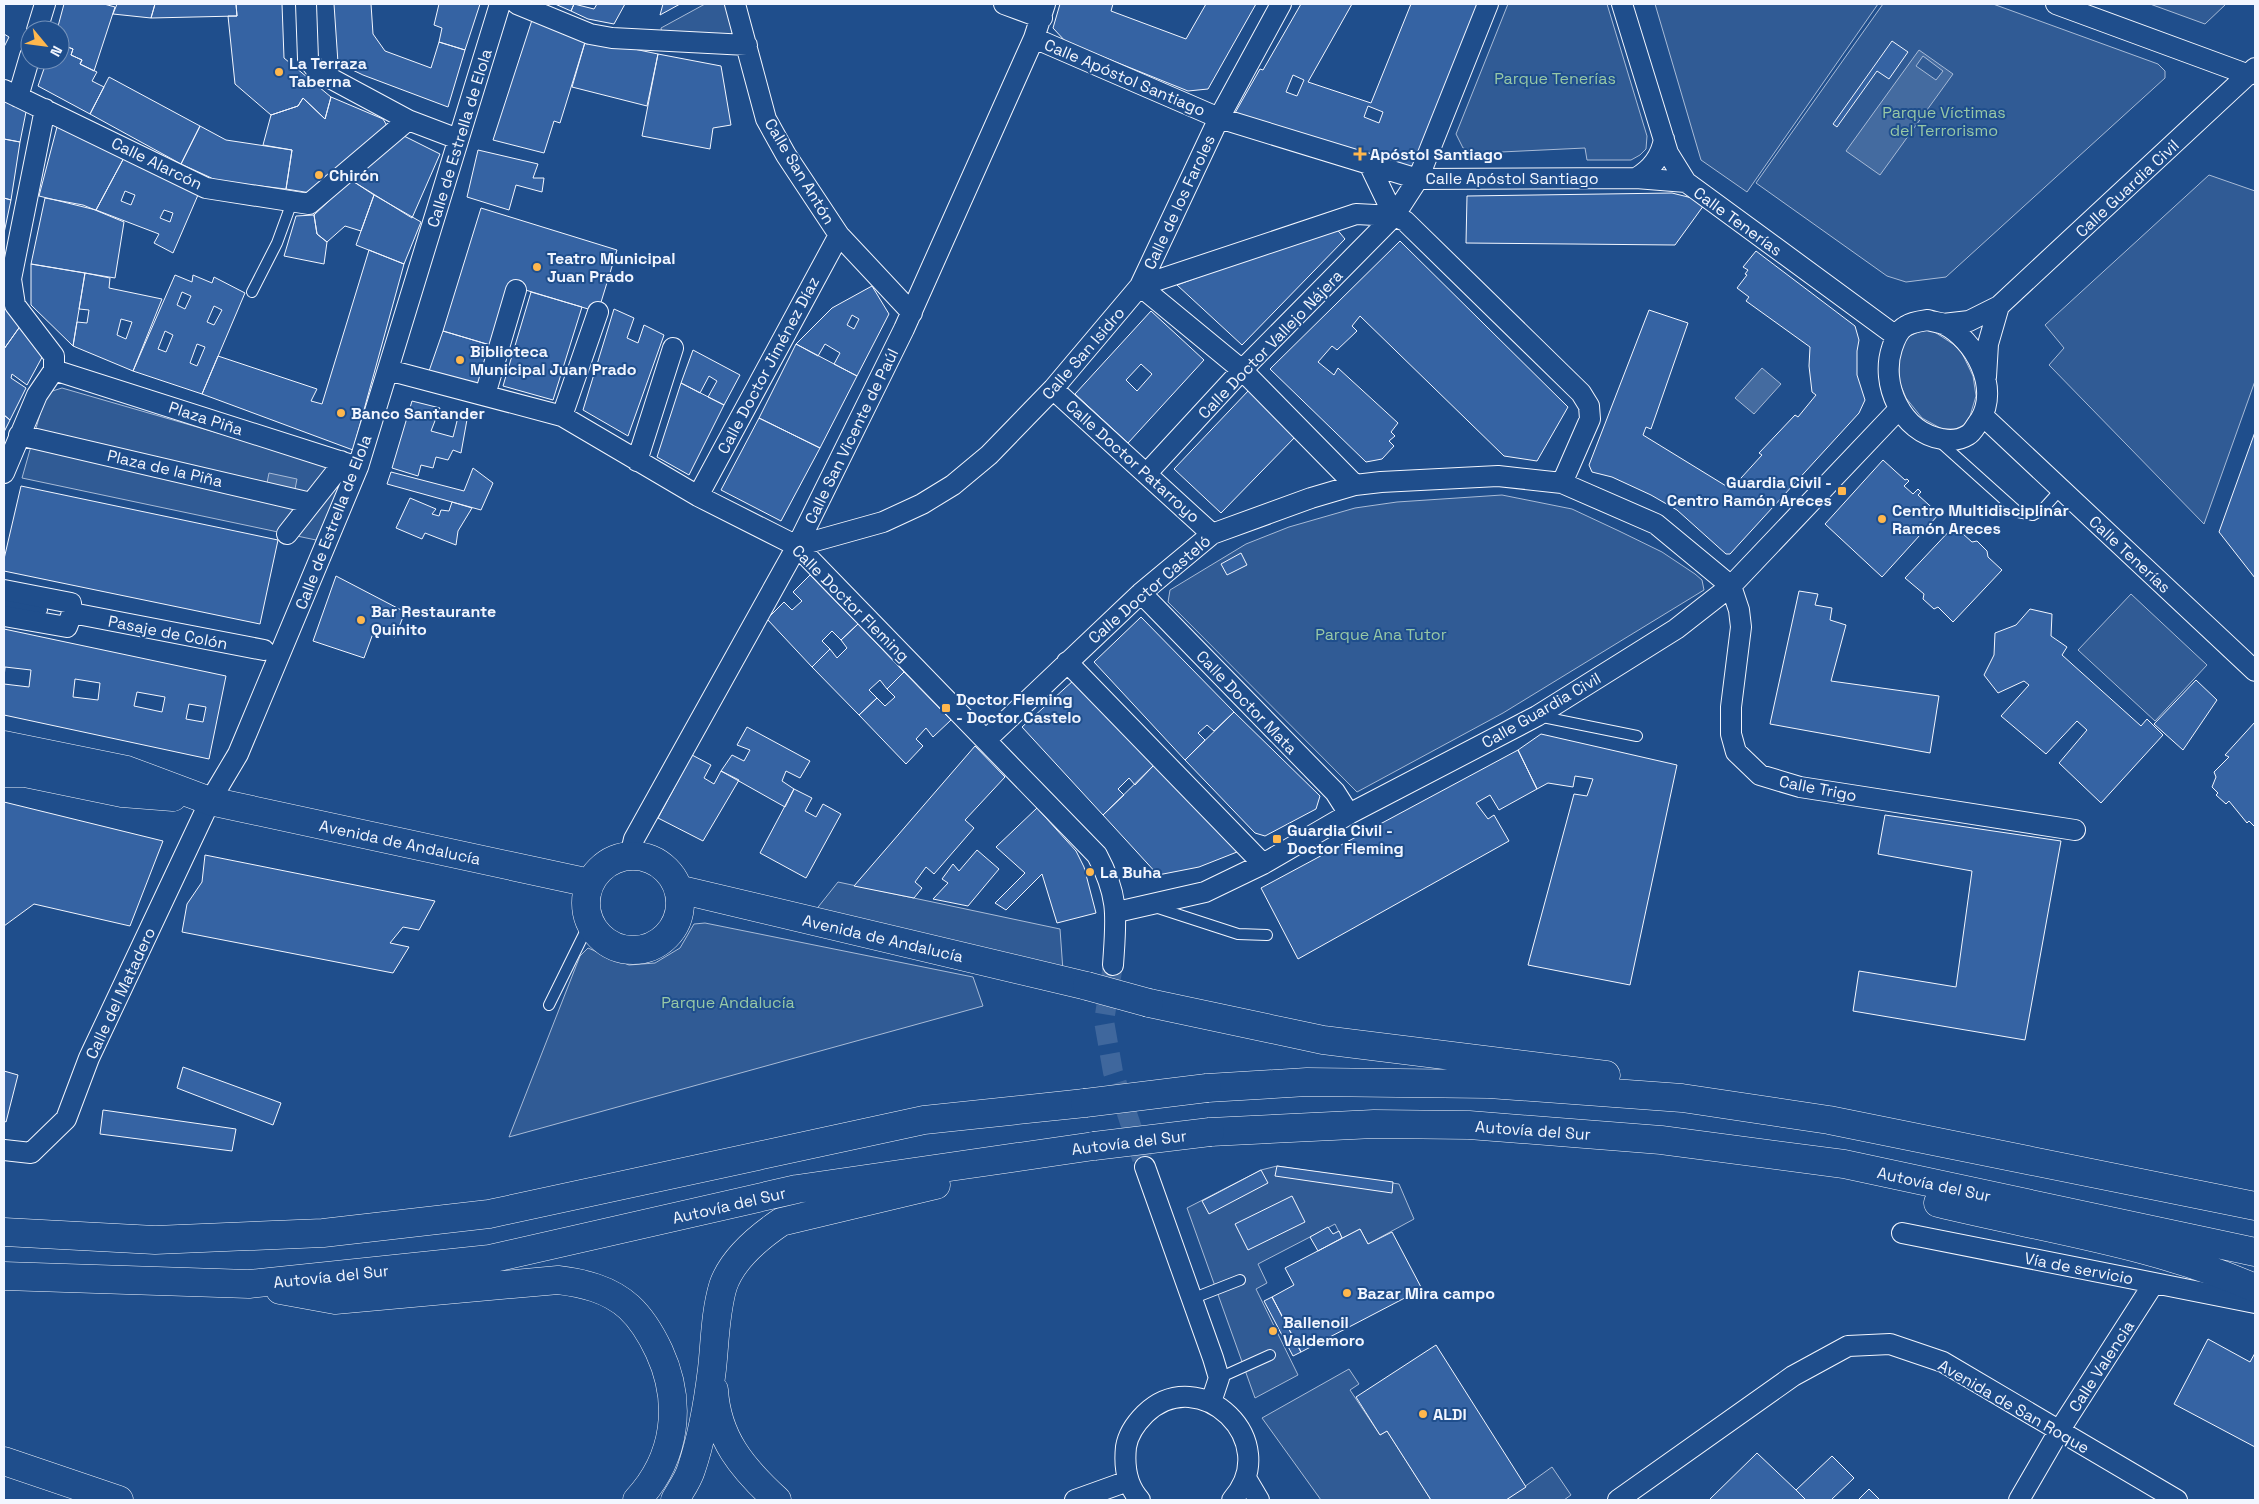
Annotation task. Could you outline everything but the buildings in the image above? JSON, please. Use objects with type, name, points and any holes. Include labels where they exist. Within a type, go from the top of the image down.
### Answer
[{"type":"main road","name":"Avenida de Andalucía","points":[[4,745],[127,770],[210,801]]},
{"type":"main road","name":"Avenida de Andalucía","points":[[4,773],[25,773],[122,793],[210,801],[590,883]]},
{"type":"main road","points":[[630,856],[654,860],[668,871],[678,889],[680,900],[678,919],[670,933],[648,948],[632,950],[615,947],[599,936],[588,916],[586,900],[590,883],[608,862],[630,856]]},
{"type":"main road","name":"Avenida de Andalucía","points":[[678,889],[1087,986],[1149,1003],[1323,1040],[1609,1075],[1682,1098]]},
{"type":"main road","points":[[9,1233],[156,1240],[323,1233],[489,1214],[924,1120],[1207,1088],[1307,1082],[1490,1084],[1682,1098],[1829,1120],[2255,1206]]},
{"type":"main road","name":"Autovía del Sur","points":[[8,1276],[249,1284],[490,1259],[797,1189],[1094,1146],[1210,1132],[1374,1124],[1469,1126],[1660,1140],[1844,1164],[2255,1252]]},
{"type":"main road","points":[[675,1500],[691,1472],[701,1433],[712,1371],[716,1323],[724,1285],[738,1262],[759,1237],[782,1222],[936,1185],[1047,1153]]},
{"type":"main road","points":[[1844,1164],[1931,1201],[2138,1248],[2216,1270],[2255,1288]]},
{"type":"main road","points":[[249,1284],[335,1300],[558,1280],[582,1283],[607,1293],[628,1307],[649,1330],[672,1387],[673,1425],[665,1458],[645,1491],[637,1500]]},
{"type":"main road","points":[[712,1371],[715,1407],[728,1446],[754,1479],[777,1500]]},
{"type":"main road","points":[[4,1461],[120,1500]]},
{"type":"street","points":[[40,20],[45,4]]},
{"type":"street","points":[[306,4],[308,59],[317,71],[408,120],[458,139]]},
{"type":"street","name":"Calle de Estrella de Elola","points":[[210,801],[238,754],[388,370],[500,4]]},
{"type":"street","points":[[517,4],[590,34],[612,38],[748,45]]},
{"type":"street","name":"Calle San Antón","points":[[736,4],[766,119],[786,155],[838,235],[912,313]]},
{"type":"street","points":[[1004,4],[1043,11]]},
{"type":"street","name":"Calle de los Faroles","points":[[1140,286],[1219,118],[1281,4]]},
{"type":"street","name":"Calle Doctor Vallejo Nájera","points":[[1147,473],[1242,370],[1394,216],[1418,179],[1488,4]]},
{"type":"street","name":"Calle Tenerías","points":[[1622,4],[1668,152],[1686,182],[1896,336]]},
{"type":"street","points":[[2056,4],[2253,76]]},
{"type":"street","name":"Calle San Vicente de Paúl","points":[[630,856],[634,839],[797,546],[912,313],[1034,38],[1043,11]]},
{"type":"street","name":"Calle Apóstol Santiago","points":[[1034,38],[1219,118],[1370,166],[1418,179],[1636,178],[1686,182]]},
{"type":"street","points":[[11,93],[23,70]]},
{"type":"street","name":"Calle Guardia Civil","points":[[1943,324],[1969,321],[1999,306],[2253,76]]},
{"type":"street","name":"Calle Alarcón","points":[[11,93],[206,188],[309,204],[408,120]]},
{"type":"street","points":[[4,473],[37,395],[54,370],[54,356],[15,305],[11,279],[45,109]]},
{"type":"street","points":[[1636,178],[1644,174],[1659,157],[1664,139]]},
{"type":"street","points":[[1370,166],[1394,216]]},
{"type":"street","points":[[1140,286],[1356,214],[1394,216],[1405,221],[1581,394],[1589,406],[1590,419],[1562,483]]},
{"type":"street","name":"Calle Doctor Jiménez Díaz","points":[[698,496],[838,235]]},
{"type":"street","points":[[1140,286],[1242,370],[1355,485]]},
{"type":"street","name":"Calle San Isidro","points":[[797,546],[883,522],[938,495],[953,485],[989,455],[1053,389],[1140,286]]},
{"type":"street","points":[[485,395],[516,290]]},
{"type":"street","points":[[1986,381],[1979,361],[1963,339],[1943,324],[1928,320],[1906,326],[1896,336],[1888,361],[1889,380],[1899,409],[1916,427],[1936,438],[1951,441],[1969,435],[1983,416],[1987,396],[1988,344],[1999,306]]},
{"type":"street","points":[[562,416],[598,312]]},
{"type":"street","points":[[637,461],[673,348]]},
{"type":"street","name":"Plaza Piña","points":[[54,370],[350,464]]},
{"type":"street","name":"Calle Doctor Fleming","points":[[388,370],[562,416],[698,496],[797,546],[1097,856],[1108,875],[1117,912],[1113,965]]},
{"type":"street","name":"Calle Doctor Patarroyo","points":[[1053,389],[1212,534]]},
{"type":"street","name":"Calle Guardia Civil","points":[[1117,912],[1206,892],[1263,864],[1350,814],[1537,716],[1676,629],[1731,586],[1899,409]]},
{"type":"street","name":"Calle Tenerías","points":[[1983,416],[2255,671]]},
{"type":"street","name":"Plaza de la Piña","points":[[19,435],[311,503]]},
{"type":"street","points":[[287,534],[339,468],[350,464]]},
{"type":"street","name":"Calle Doctor Casteló","points":[[986,740],[1141,593],[1212,534],[1311,498],[1355,485],[1498,476],[1562,483],[1656,524],[1731,586]]},
{"type":"street","name":"Calle Trigo","points":[[1731,586],[1739,610],[1741,628],[1731,707],[1731,734],[1736,752],[1760,775],[1800,787],[2075,830]]},
{"type":"street","name":"Pasaje de Colón","points":[[4,590],[71,603],[72,613],[264,650]]},
{"type":"street","name":"Calle Doctor Mata","points":[[1141,593],[1335,792],[1350,814]]},
{"type":"street","points":[[4,616],[67,628],[72,613]]},
{"type":"street","points":[[1067,662],[1263,864]]},
{"type":"street","name":"Calle del Matadero","points":[[4,1150],[31,1152],[66,1119],[89,1058],[210,801]]},
{"type":"street","points":[[1146,1167],[1194,1298],[1219,1378],[1211,1402]]},
{"type":"street","name":"Vía de servicio","points":[[1902,1233],[2255,1303]]},
{"type":"street","name":"Calle Valencia","points":[[2019,1500],[2059,1431],[2154,1283]]},
{"type":"street","name":"Avenida de San Roque","points":[[1618,1500],[1793,1376],[1848,1346],[1890,1344],[1943,1362],[2178,1500]]},
{"type":"street","points":[[1140,1500],[1128,1482],[1124,1461],[1126,1448],[1136,1422],[1151,1408],[1170,1399],[1191,1397],[1211,1402],[1226,1412],[1239,1425],[1247,1451],[1246,1478],[1232,1500]]},
{"type":"street","points":[[1246,1478],[1259,1500]]},
{"type":"street","points":[[1074,1500],[1128,1482]]},
{"type":"lane","points":[[252,292],[277,243],[292,202]]},
{"type":"lane","points":[[1936,438],[2018,512],[2034,515],[2043,509],[2061,489]]},
{"type":"lane","points":[[4,603],[42,610]]},
{"type":"lane","points":[[1537,716],[1638,736]]},
{"type":"lane","points":[[1149,905],[1238,934],[1267,935]]},
{"type":"lane","points":[[549,1005],[586,928],[588,916]]},
{"type":"lane","points":[[1194,1298],[1240,1280]]},
{"type":"lane","points":[[1219,1378],[1270,1355]]},
{"type":"shaded area","points":[[705,4],[735,4],[747,45],[663,41],[661,28]]},
{"type":"shaded area","name":"Parque Tenerías","points":[[1508,4],[1607,4],[1647,136],[1646,149],[1640,155],[1631,160],[1587,160],[1585,148],[1480,153],[1463,148],[1456,134]]},
{"type":"shaded area","points":[[1655,4],[1878,4],[1747,192],[1701,160]]},
{"type":"shaded area","name":"Parque Víctimas del Terrorismo","points":[[1883,4],[1993,4],[2158,64],[2165,71],[2165,78],[1946,277],[1906,282],[1887,276],[1756,183]]},
{"type":"shaded area","points":[[2150,4],[2226,4],[2205,24]]},
{"type":"shaded area","points":[[1919,50],[1953,74],[1880,175],[1846,151]],"holes":[[[1923,56],[1943,71],[1936,80],[1916,66]]]},
{"type":"shaded area","points":[[2209,175],[2255,191],[2255,381],[2204,524],[2049,365],[2064,348],[2045,325]]},
{"type":"shaded area","points":[[1925,330],[1933,331],[1961,351],[1973,376],[1976,396],[1970,416],[1964,425],[1956,429],[1942,429],[1922,418],[1906,398],[1899,381],[1899,356],[1906,339]]},
{"type":"shaded area","points":[[1762,368],[1781,384],[1754,414],[1735,398]]},
{"type":"shaded area","points":[[62,388],[339,468],[346,475],[316,540],[22,478],[46,393]]},
{"type":"shaded area","points":[[269,473],[297,479],[294,494],[266,488]]},
{"type":"shaded area","name":"Parque Ana Tutor","points":[[1502,495],[1572,509],[1619,531],[1662,552],[1695,574],[1702,580],[1704,590],[1503,713],[1357,792],[1168,602],[1170,590],[1246,544],[1289,527],[1355,508],[1397,502]]},
{"type":"shaded area","points":[[2131,594],[2207,665],[2155,721],[2078,650]]},
{"type":"shaded area","points":[[838,882],[1060,929],[1063,971],[811,916]]},
{"type":"shaded area","name":"Parque Andalucía","points":[[705,923],[973,977],[983,1006],[509,1137],[580,956],[588,948],[629,965],[655,963],[680,948],[694,924]]},
{"type":"shaded area","points":[[1277,1166],[1399,1184],[1414,1219],[1368,1244],[1360,1229],[1342,1238],[1335,1224],[1258,1264],[1267,1283],[1256,1289],[1298,1375],[1255,1398],[1187,1208],[1261,1170]]},
{"type":"shaded area","points":[[1349,1369],[1359,1384],[1350,1390],[1380,1435],[1387,1431],[1431,1500],[1321,1500],[1262,1418]]},
{"type":"shaded area","points":[[1552,1467],[1571,1495],[1564,1500],[1506,1500]]},
{"type":"tunnel","points":[[1113,965],[1104,1021],[1113,1072],[1145,1167]]},
{"type":"place","name":"La Terraza Taberna","points":[[279,72]]},
{"type":"place","name":"Apóstol Santiago","points":[[1360,154]]},
{"type":"place","name":"Chirón","points":[[319,175]]},
{"type":"place","name":"Teatro Municipal Juan Prado","points":[[537,267]]},
{"type":"place","name":"Biblioteca Municipal Juan Prado","points":[[460,360]]},
{"type":"place","name":"Banco Santander","points":[[341,413]]},
{"type":"place","name":"Guardia Civil - Centro Ramón Areces","points":[[1842,491]]},
{"type":"place","name":"Centro Multidisciplinar Ramón Areces","points":[[1882,519]]},
{"type":"place","name":"Bar Restaurante Quinito","points":[[361,620]]},
{"type":"place","name":"Doctor Fleming - Doctor Castelo","points":[[946,708]]},
{"type":"place","name":"Guardia Civil - Doctor Fleming","points":[[1277,839]]},
{"type":"place","name":"La Buha","points":[[1090,872]]},
{"type":"place","name":"Bazar Mira campo","points":[[1347,1293]]},
{"type":"place","name":"Ballenoil Valdemoro","points":[[1273,1331]]},
{"type":"place","name":"ALDI","points":[[1423,1414]]}]
